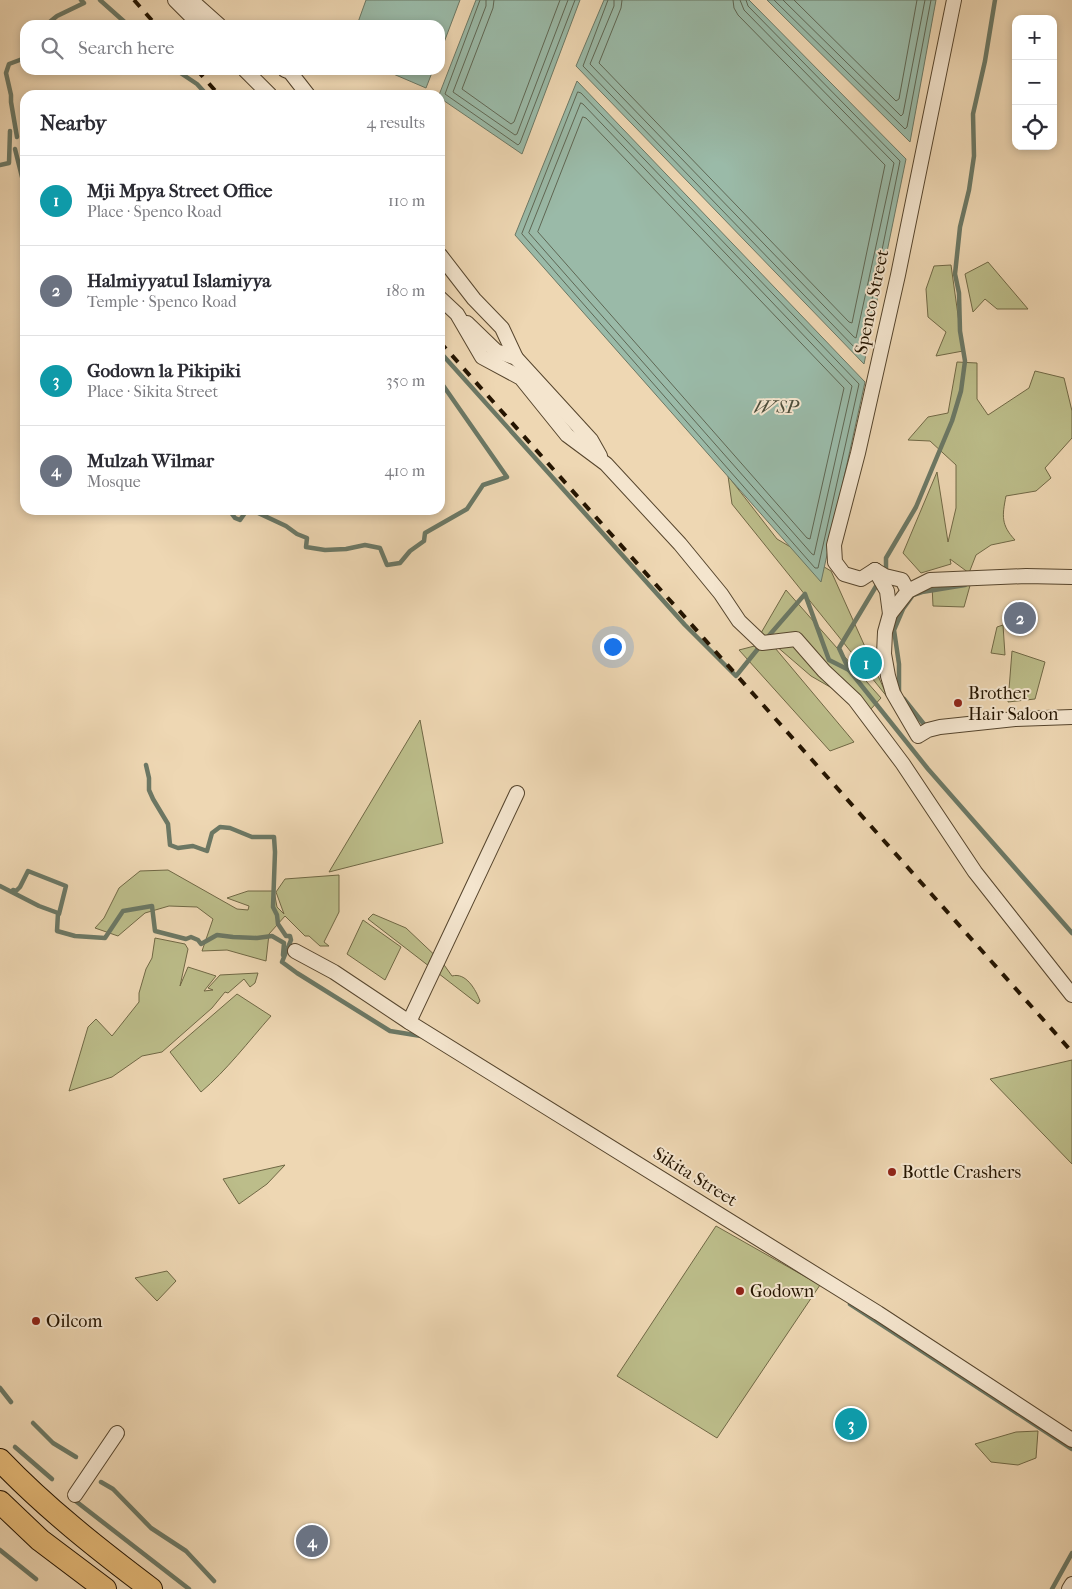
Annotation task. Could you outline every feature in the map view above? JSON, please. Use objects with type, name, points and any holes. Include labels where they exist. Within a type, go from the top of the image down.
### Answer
[{"type":"main road","points":[[0,1460],[24,1486],[57,1515],[113,1561],[151,1589]]},
{"type":"main road","points":[[0,1502],[40,1540],[105,1589]]},
{"type":"street","points":[[175,0],[195,20]]},
{"type":"street","points":[[191,0],[213,20]]},
{"type":"street","name":"Spenco Street","points":[[875,570],[861,579],[844,574],[835,562],[834,545],[858,453],[896,285],[954,0]]},
{"type":"street","points":[[250,75],[265,90]]},
{"type":"street","points":[[292,75],[304,90]]},
{"type":"street","points":[[445,261],[474,299],[502,328],[516,358],[590,440],[606,464],[680,544],[721,594],[739,621],[762,643],[796,639],[824,671],[855,700],[903,764],[975,872],[1072,995]]},
{"type":"street","points":[[445,303],[474,328],[496,351],[516,358]]},
{"type":"street","points":[[457,314],[482,357],[521,378],[567,435],[606,464]]},
{"type":"street","points":[[875,570],[885,576],[902,580],[908,591]]},
{"type":"street","points":[[875,570],[888,591],[890,614],[885,632],[884,654],[888,676],[897,702],[918,736],[928,730],[940,728],[1015,719],[1072,717]]},
{"type":"street","points":[[890,614],[908,591],[930,580],[1026,576],[1072,577]]},
{"type":"street","points":[[409,1022],[516,793]]},
{"type":"street","name":"Sikita Street","points":[[295,951],[334,972],[409,1022],[878,1313],[1072,1440]]},
{"type":"street","points":[[75,1495],[117,1433]]},
{"type":"street","points":[[1069,1589],[1072,1584]]},
{"type":"green space","points":[[988,262],[1028,309],[997,309],[985,299],[973,312],[965,274]]},
{"type":"green space","points":[[951,265],[963,351],[936,356],[946,332],[928,317],[926,289],[934,266]]},
{"type":"green space","points":[[957,362],[977,363],[977,399],[988,415],[1029,388],[1035,371],[1064,378],[1072,411],[1072,438],[1045,468],[1051,478],[1036,491],[1006,496],[1004,509],[1005,525],[1015,540],[991,545],[976,555],[969,573],[950,559],[951,564],[921,573],[903,553],[937,472],[948,542],[956,508],[956,465],[930,441],[908,440],[928,417],[948,413]]},
{"type":"green space","points":[[728,476],[777,539],[831,571],[888,698],[732,504]]},
{"type":"green space","points":[[971,582],[964,607],[933,606],[932,585]]},
{"type":"green space","points":[[786,590],[881,698],[870,710],[811,676],[761,633]]},
{"type":"green space","points":[[1003,625],[1005,655],[991,653],[997,627]]},
{"type":"green space","points":[[770,642],[854,742],[830,751],[739,650]]},
{"type":"green space","points":[[1012,651],[1045,662],[1035,699],[1008,702]]},
{"type":"green space","points":[[420,720],[443,843],[329,872]]},
{"type":"green space","points":[[168,870],[237,909],[248,910],[249,906],[227,898],[248,891],[274,891],[277,907],[284,914],[276,892],[285,879],[339,875],[339,912],[324,942],[329,946],[320,946],[309,936],[305,936],[285,916],[269,934],[266,961],[227,950],[202,951],[213,919],[197,907],[169,906],[145,913],[118,936],[95,928],[104,918],[119,888],[140,871]]},
{"type":"green space","points":[[373,914],[406,928],[442,962],[452,976],[457,975],[466,979],[473,987],[480,1001],[478,1004],[368,919]]},
{"type":"green space","points":[[363,920],[401,947],[385,980],[347,954]]},
{"type":"green space","points":[[155,938],[185,944],[188,949],[180,986],[188,967],[216,976],[204,991],[213,990],[208,988],[220,975],[258,973],[255,983],[250,987],[244,979],[228,993],[225,992],[212,1008],[162,1052],[142,1056],[112,1077],[69,1091],[88,1027],[96,1019],[112,1036],[139,1002],[139,993],[146,969],[152,958]]},
{"type":"green space","points":[[237,994],[271,1016],[229,1065],[201,1092],[170,1052]]},
{"type":"green space","points":[[1072,1060],[1072,1164],[990,1079]]},
{"type":"green space","points":[[285,1165],[267,1184],[239,1204],[223,1179]]},
{"type":"green space","points":[[716,1226],[820,1285],[717,1438],[617,1376]]},
{"type":"green space","points":[[167,1271],[176,1281],[157,1301],[135,1278]]},
{"type":"green space","points":[[1038,1431],[1036,1458],[1018,1465],[991,1462],[975,1444],[1016,1432]]},
{"type":"water","points":[[366,0],[460,0],[445,40],[445,20],[359,20]]},
{"type":"water","points":[[476,0],[580,0],[522,154],[445,101],[445,90],[441,90]]},
{"type":"water","points":[[604,0],[749,0],[906,159],[864,364],[576,66]]},
{"type":"water","points":[[767,0],[936,0],[910,142]]},
{"type":"water","points":[[396,75],[431,75],[426,88]]},
{"type":"water","name":"WSP","points":[[577,81],[865,382],[821,582],[515,235]]},
{"type":"waterway","points":[[52,20],[84,3],[81,0]]},
{"type":"waterway","points":[[100,0],[122,20]]},
{"type":"waterway","points":[[886,574],[886,558],[916,507],[952,421],[961,391],[965,361],[960,331],[959,293],[955,274],[960,227],[969,190],[974,156],[973,114],[985,61],[995,0]]},
{"type":"waterway","points":[[17,137],[6,73],[9,64],[20,60]]},
{"type":"waterway","points":[[184,75],[202,90]]},
{"type":"waterway","points":[[0,165],[9,163],[10,131]]},
{"type":"waterway","points":[[15,149],[20,169]]},
{"type":"waterway","points":[[445,358],[685,625],[736,676],[761,645]]},
{"type":"waterway","points":[[263,515],[307,538],[306,547],[325,550],[346,549],[365,545],[380,548],[387,565],[400,563],[410,551],[424,541],[425,533],[467,509],[483,485],[507,477],[445,388]]},
{"type":"waterway","points":[[233,515],[240,520],[244,515]]},
{"type":"waterway","points":[[849,670],[839,648],[878,583]]},
{"type":"waterway","points":[[899,693],[899,664],[894,630],[903,609],[913,595],[965,585]]},
{"type":"waterway","points":[[766,639],[805,594],[829,660],[849,670],[928,769],[1072,933]]},
{"type":"waterway","points":[[904,699],[927,728]]},
{"type":"waterway","points":[[146,765],[149,790],[168,824],[170,845],[178,848],[193,846],[207,851],[212,833],[220,827],[230,828],[252,837],[274,837],[273,907],[277,915],[278,924],[286,936],[290,936],[291,940],[282,962],[390,1031],[421,1036]]},
{"type":"waterway","points":[[13,890],[16,891],[20,887],[28,871],[66,886],[59,914]]},
{"type":"waterway","points":[[0,886],[39,906],[58,913],[57,931],[75,936],[105,938],[123,911],[152,906],[155,931],[186,939],[191,937],[198,940],[201,944],[217,935],[257,938],[272,936],[284,943],[283,955]]},
{"type":"waterway","points":[[850,1304],[1072,1449]]},
{"type":"waterway","points":[[0,1388],[11,1402]]},
{"type":"waterway","points":[[33,1423],[53,1443],[76,1457]]},
{"type":"waterway","points":[[15,1447],[52,1479]]},
{"type":"waterway","points":[[101,1482],[113,1489],[151,1528],[186,1551],[214,1581]]},
{"type":"waterway","points":[[73,1499],[189,1589]]},
{"type":"waterway","points":[[0,1550],[36,1579]]},
{"type":"waterway","points":[[1052,1589],[1072,1553]]},
{"type":"railway","points":[[134,0],[152,20]]},
{"type":"railway","points":[[201,75],[215,90]]},
{"type":"railway","points":[[445,348],[1072,1052]]},
{"type":"place","name":"Halmiyyatul Islamiyya","points":[[1020,618]]},
{"type":"place","name":"Mji Mpya Street Office","points":[[866,663]]},
{"type":"place","name":"Brother Hair Saloon","points":[[958,703]]},
{"type":"place","name":"Bottle Crashers","points":[[892,1172]]},
{"type":"place","name":"Godown","points":[[740,1291]]},
{"type":"place","name":"Oilcom","points":[[36,1321]]},
{"type":"place","name":"Godown la Pikipiki","points":[[851,1424]]},
{"type":"place","name":"Mulzah Wilmar","points":[[312,1541]]}]
